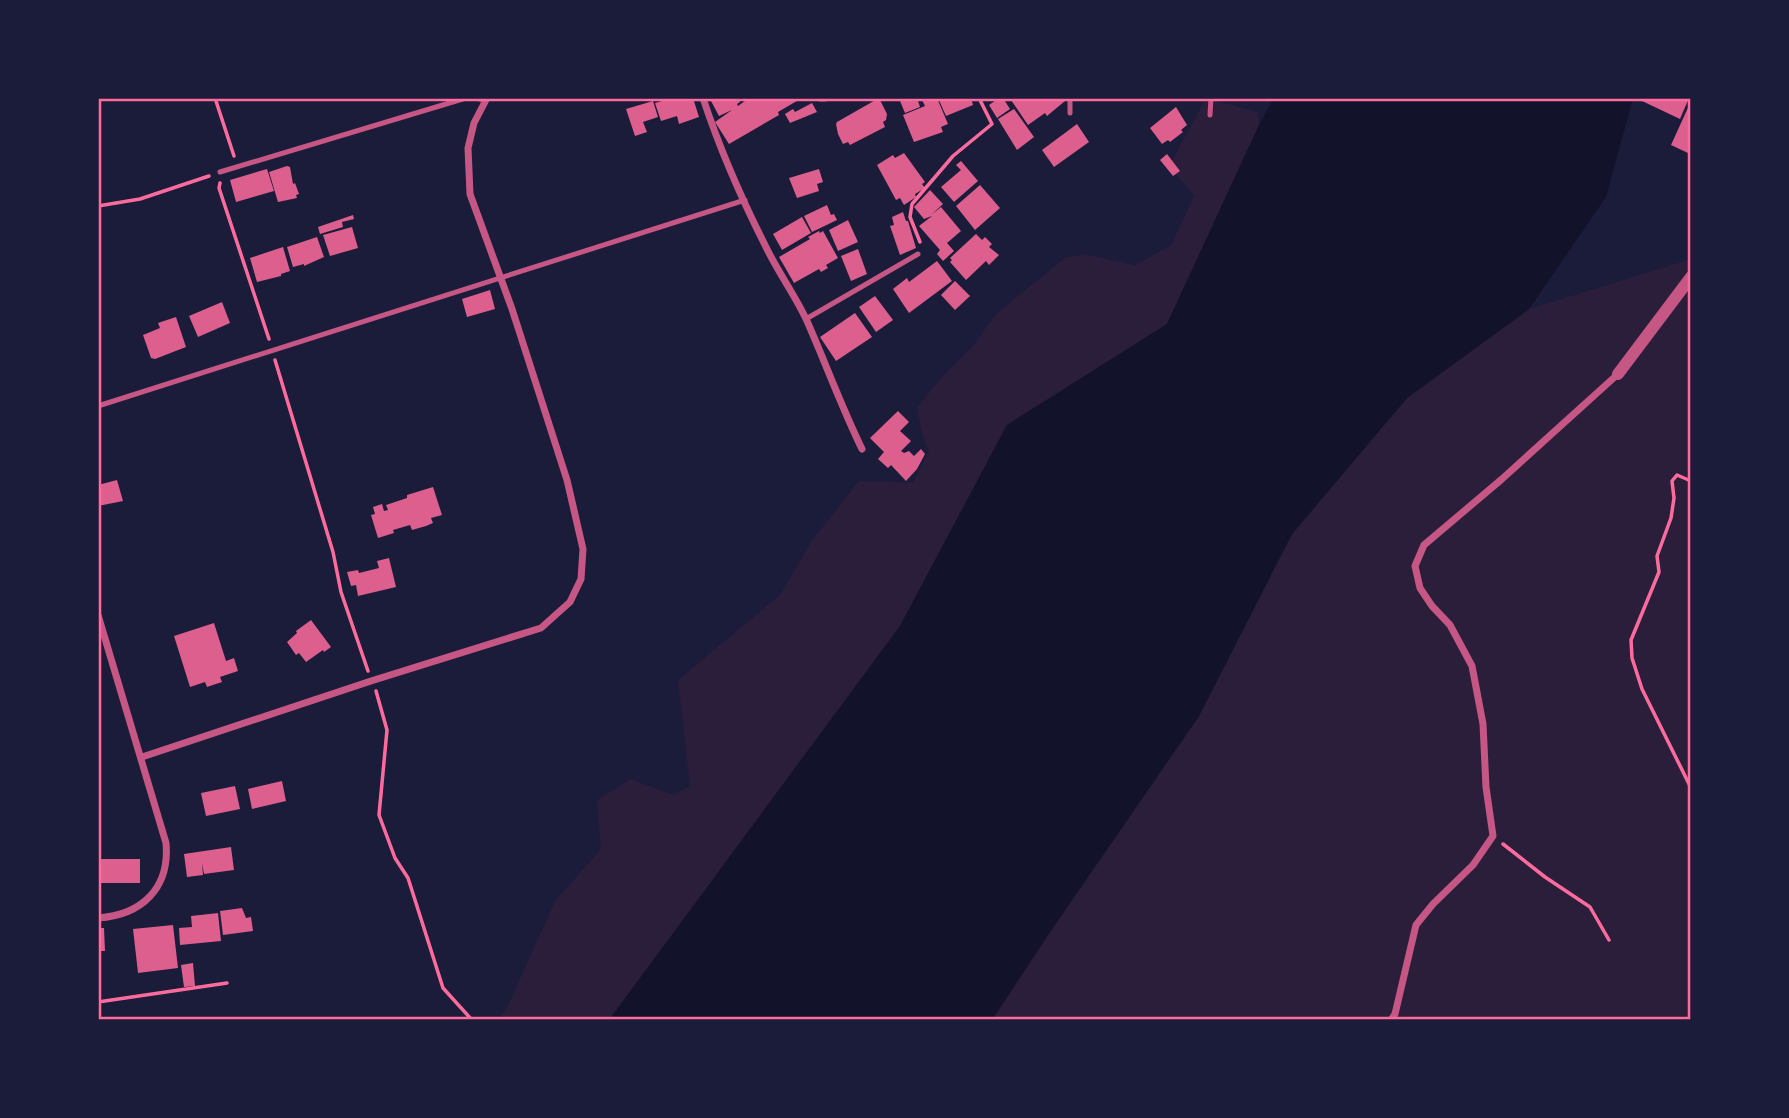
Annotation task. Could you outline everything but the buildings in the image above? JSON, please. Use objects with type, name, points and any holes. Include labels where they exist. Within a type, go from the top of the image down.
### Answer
[{"type":"street","points":[[703,98],[768,251],[806,319],[838,401],[862,449]]},
{"type":"street","points":[[142,757],[541,628],[569,603],[581,579],[583,550],[567,480],[470,194],[468,148],[474,123],[486,99]]},
{"type":"street","points":[[1391,1020],[1399,1002],[1416,925],[1433,904],[1473,865],[1493,836],[1486,787],[1483,724],[1472,666],[1450,625],[1420,588],[1415,566],[1424,545],[1618,374],[1691,277]]},
{"type":"street","points":[[98,615],[166,843],[166,864],[158,886],[147,901],[111,918],[98,918]]},
{"type":"lane","points":[[220,172],[466,98]]},
{"type":"lane","points":[[475,98],[486,99]]},
{"type":"lane","points":[[1069,113],[1070,98]]},
{"type":"lane","points":[[1210,115],[1211,98]]},
{"type":"lane","points":[[98,406],[745,200]]},
{"type":"lane","points":[[806,319],[918,254]]},
{"type":"path","points":[[215,98],[238,167]]},
{"type":"path","points":[[918,254],[921,244],[910,217],[912,204],[953,156],[992,124],[979,98]]},
{"type":"path","points":[[98,206],[140,199],[220,172],[219,188],[272,349],[333,552],[341,592],[380,700],[387,730],[379,815],[395,858],[408,878],[443,988],[472,1020]]},
{"type":"path","points":[[1691,481],[1677,475],[1672,481],[1674,498],[1671,518],[1657,556],[1659,572],[1630,640],[1632,658],[1642,689],[1691,788]]},
{"type":"path","points":[[1493,836],[1545,877],[1590,907],[1609,940]]},
{"type":"path","points":[[98,1002],[227,983]]},
{"type":"shaded area","points":[[1206,98],[1258,112],[1259,125],[1167,324],[1007,425],[900,626],[609,1020],[498,1020],[506,1010],[555,901],[601,849],[597,800],[631,779],[673,795],[690,786],[678,680],[780,595],[813,539],[859,481],[913,482],[929,451],[917,408],[940,379],[971,348],[996,314],[1066,257],[1088,255],[1135,265],[1171,245],[1194,196],[1169,166]]},
{"type":"shaded area","points":[[1274,98],[1633,98],[1606,197],[1529,309],[1407,398],[1292,534],[1199,716],[992,1020],[609,1020],[900,626],[1007,425],[1167,324]]},
{"type":"shaded area","points":[[1691,259],[1691,1020],[992,1020],[1199,716],[1292,534],[1407,398],[1529,309]]}]
